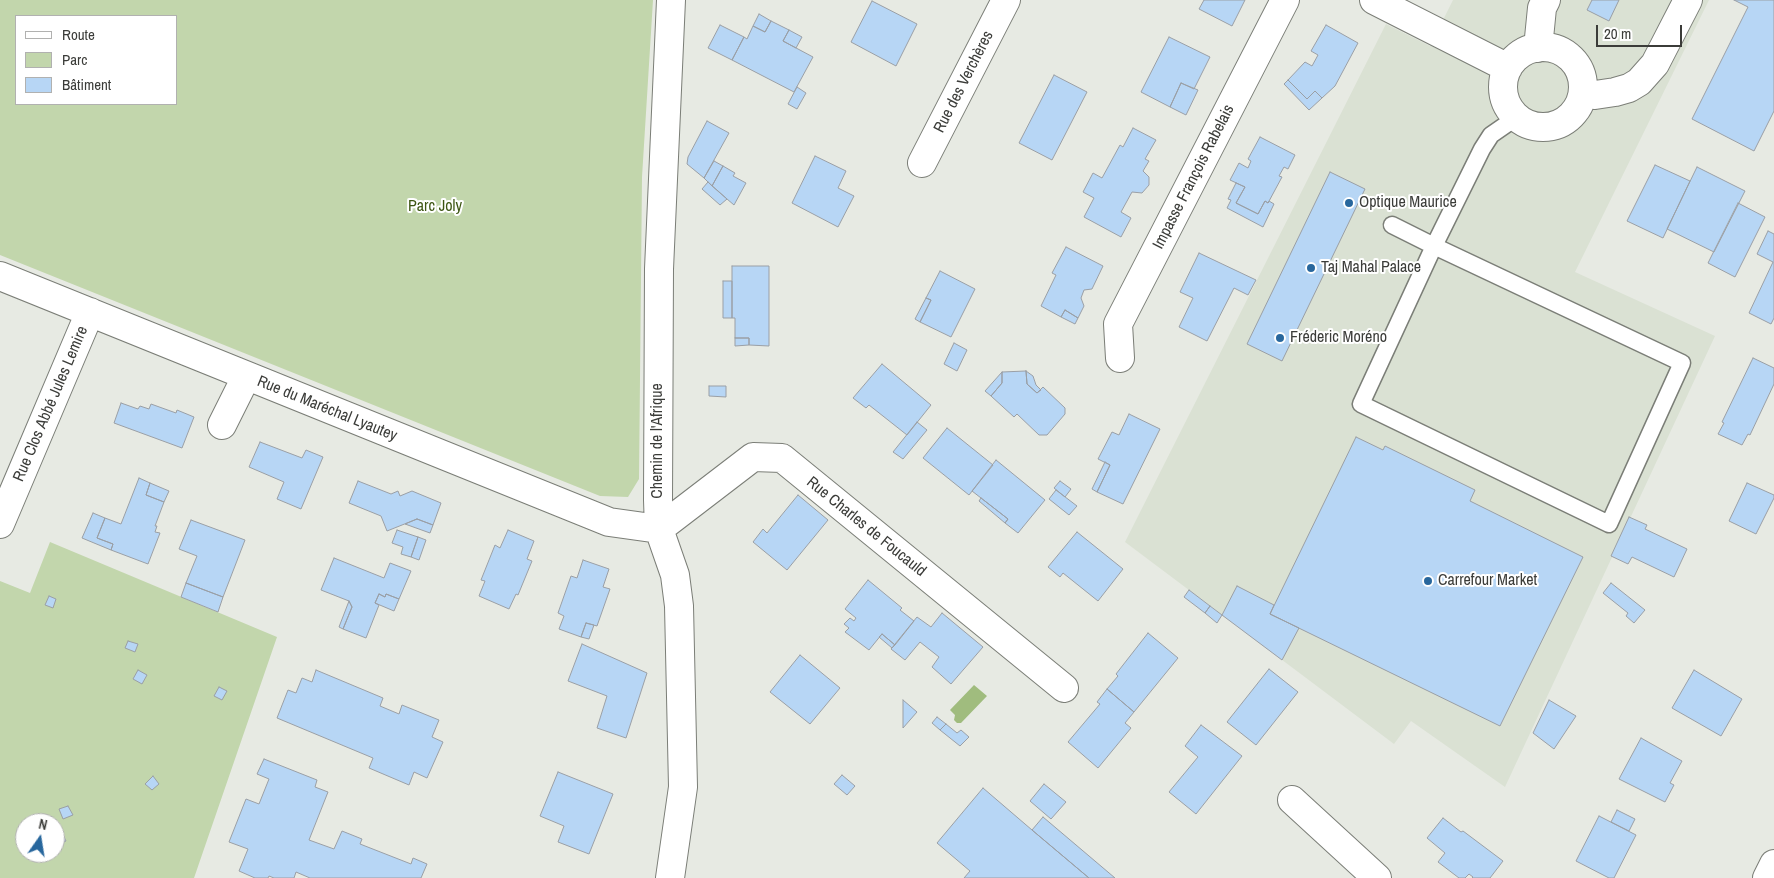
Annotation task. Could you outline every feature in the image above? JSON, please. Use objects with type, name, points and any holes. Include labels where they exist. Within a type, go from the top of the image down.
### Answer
[{"type":"street","name":"Chemin de l'Afrique","points":[[670,878],[683,787],[679,606],[674,575],[659,529],[659,269],[671,0]]},
{"type":"street","name":"Rue des Verchères","points":[[922,163],[1006,0]]},
{"type":"street","name":"Impasse François Rabelais","points":[[1120,358],[1118,324],[1285,0]]},
{"type":"street","points":[[1374,0],[1508,68]]},
{"type":"street","points":[[1538,48],[1542,8],[1546,0]]},
{"type":"street","points":[[1583,92],[1595,95],[1615,92],[1629,88],[1639,82],[1655,64],[1688,0]]},
{"type":"street","points":[[1538,48],[1556,50],[1566,54],[1580,71],[1583,81],[1580,104],[1573,115],[1557,124],[1539,127],[1527,124],[1517,117],[1508,106],[1504,94],[1504,81],[1508,68],[1515,59],[1524,53],[1538,48]]},
{"type":"street","name":"Rue du Maréchal Lyautey","points":[[0,276],[246,377],[609,522],[659,529]]},
{"type":"street","name":"Rue Clos Abbé Jules Lemire","points":[[0,524],[90,312]]},
{"type":"street","points":[[222,425],[246,377]]},
{"type":"street","name":"Rue Charles de Foucauld","points":[[659,529],[753,457],[782,458],[1064,688]]},
{"type":"street","points":[[1292,800],[1377,878]]},
{"type":"street","points":[[1767,878],[1774,864]]},
{"type":"lane","points":[[1392,225],[1434,246],[1682,363],[1609,524],[1361,404],[1434,246],[1487,142],[1502,126],[1517,117]]},
{"type":"shaded area","points":[[1453,0],[1709,0],[1575,272],[1715,336],[1505,787],[1411,721],[1394,744],[1125,542],[1386,24],[1430,46]]},
{"type":"shaded area","points":[[974,685],[987,696],[961,723],[957,723],[954,720],[955,715],[950,710]]},
{"type":"green space","name":"Parc Joly","points":[[0,0],[653,0],[642,177],[639,479],[628,497],[600,496],[0,255]]},
{"type":"green space","points":[[50,542],[277,637],[194,878],[0,878],[0,581],[30,593]]},
{"type":"building","points":[[1204,0],[1245,0],[1232,26],[1199,9]]},
{"type":"building","points":[[1592,0],[1619,0],[1609,21],[1587,10]]},
{"type":"building","points":[[1734,0],[1774,0],[1774,111],[1754,151],[1692,119],[1748,7]]},
{"type":"building","points":[[872,1],[917,24],[896,66],[851,42]]},
{"type":"building","points":[[759,14],[771,21],[765,32],[753,26]]},
{"type":"building","points":[[771,21],[789,30],[783,41],[813,57],[794,92],[732,60],[744,37],[747,39],[753,26],[765,32]]},
{"type":"building","points":[[720,25],[744,37],[732,60],[708,48]]},
{"type":"building","points":[[1326,25],[1358,43],[1335,86],[1322,98],[1315,91],[1307,99],[1288,80],[1305,62],[1312,66],[1318,55],[1311,51]]},
{"type":"building","points":[[789,30],[802,37],[796,48],[783,41]]},
{"type":"building","points":[[1169,37],[1210,57],[1194,89],[1181,83],[1170,107],[1141,92]]},
{"type":"building","points":[[1054,75],[1087,92],[1052,160],[1019,143]]},
{"type":"building","points":[[1288,80],[1307,99],[1315,91],[1322,98],[1309,110],[1284,84]]},
{"type":"building","points":[[1181,83],[1198,90],[1186,115],[1170,107]]},
{"type":"building","points":[[797,87],[806,93],[797,109],[788,104]]},
{"type":"building","points":[[707,121],[729,133],[704,178],[687,164],[688,157]]},
{"type":"building","points":[[1133,128],[1156,140],[1145,159],[1149,161],[1143,171],[1149,177],[1149,185],[1142,193],[1132,192],[1121,212],[1131,218],[1121,237],[1084,217],[1094,198],[1083,192],[1093,173],[1102,178],[1120,145],[1123,147]]},
{"type":"building","points":[[1260,137],[1295,155],[1288,169],[1284,167],[1279,176],[1282,177],[1268,203],[1265,201],[1258,214],[1236,203],[1245,187],[1230,180],[1239,163],[1248,168],[1251,161],[1248,159]]},
{"type":"building","points":[[815,156],[846,171],[838,188],[854,196],[838,227],[792,203]]},
{"type":"building","points":[[714,161],[723,166],[712,186],[704,178]]},
{"type":"building","points":[[1655,165],[1690,181],[1663,238],[1627,221]]},
{"type":"building","points":[[723,166],[735,173],[733,176],[746,183],[734,205],[712,186]]},
{"type":"building","points":[[1697,167],[1745,191],[1714,252],[1667,229]]},
{"type":"building","points":[[1330,172],[1365,189],[1282,361],[1247,344]]},
{"type":"building","points":[[708,182],[727,199],[720,205],[702,189]]},
{"type":"building","points":[[1236,183],[1245,187],[1236,203],[1258,214],[1265,201],[1274,204],[1263,227],[1227,208],[1231,200],[1228,199]]},
{"type":"building","points":[[1738,203],[1765,217],[1735,277],[1708,263]]},
{"type":"building","points":[[1768,231],[1774,234],[1774,318],[1771,324],[1749,313],[1773,262],[1757,254]]},
{"type":"building","points":[[1066,247],[1103,266],[1092,289],[1084,290],[1081,298],[1084,306],[1078,318],[1065,310],[1061,317],[1041,306],[1056,275],[1052,273]]},
{"type":"building","points":[[1199,253],[1256,280],[1248,295],[1234,288],[1207,341],[1179,327],[1193,298],[1180,292]]},
{"type":"building","points":[[732,266],[769,266],[769,346],[749,345],[749,338],[735,338],[735,318],[732,318]]},
{"type":"building","points":[[940,271],[975,289],[951,337],[920,322],[931,300],[926,298]]},
{"type":"building","points":[[723,281],[732,281],[732,318],[723,318]]},
{"type":"building","points":[[926,298],[931,300],[920,322],[915,319]]},
{"type":"building","points":[[1065,310],[1078,318],[1075,324],[1061,317]]},
{"type":"building","points":[[735,338],[749,338],[749,345],[735,346]]},
{"type":"building","points":[[954,343],[967,350],[957,371],[944,364]]},
{"type":"building","points":[[1753,358],[1774,368],[1774,384],[1750,435],[1748,434],[1742,445],[1718,434]]},
{"type":"building","points":[[882,364],[931,405],[907,435],[869,405],[866,408],[853,398]]},
{"type":"building","points":[[1026,371],[1027,384],[1037,393],[1043,387],[1065,408],[1065,414],[1047,435],[1039,435],[1017,414],[1014,417],[991,396],[1002,383],[1002,372]]},
{"type":"building","points":[[1026,371],[1033,376],[1036,385],[1041,390],[1037,393],[1027,384]]},
{"type":"building","points":[[1002,372],[1002,383],[991,396],[985,391]]},
{"type":"building","points":[[709,386],[726,386],[726,397],[709,396]]},
{"type":"building","points":[[121,403],[138,409],[140,406],[149,409],[151,404],[176,413],[177,410],[194,417],[182,448],[114,423]]},
{"type":"building","points":[[1129,414],[1160,429],[1123,504],[1097,492],[1110,465],[1098,459],[1112,432],[1119,435]]},
{"type":"building","points":[[917,422],[927,430],[903,459],[893,452]]},
{"type":"building","points":[[947,428],[993,465],[969,495],[923,458]]},
{"type":"building","name":"Carrefour Market","points":[[1356,437],[1383,450],[1385,446],[1475,490],[1470,501],[1583,557],[1500,726],[1270,614]]},
{"type":"building","points":[[260,442],[302,458],[306,450],[323,457],[301,509],[277,499],[284,482],[249,467]]},
{"type":"building","points":[[996,460],[1045,500],[1018,533],[1005,523],[1008,519],[972,491]]},
{"type":"building","points":[[1105,462],[1110,465],[1097,492],[1092,489]]},
{"type":"building","points":[[139,478],[150,483],[146,495],[164,502],[155,526],[157,526],[155,532],[160,533],[148,564],[111,550],[113,544],[97,538],[105,518],[121,524]]},
{"type":"building","points":[[358,481],[391,494],[398,491],[400,496],[412,491],[441,503],[433,525],[417,519],[387,531],[381,516],[349,503]]},
{"type":"building","points":[[1060,481],[1071,489],[1065,497],[1054,488]]},
{"type":"building","points":[[150,483],[169,491],[164,502],[146,495]]},
{"type":"building","points":[[1747,483],[1774,495],[1756,534],[1729,521]]},
{"type":"building","points":[[1056,490],[1077,506],[1069,515],[1049,499]]},
{"type":"building","points":[[798,495],[828,520],[787,570],[753,542],[763,529],[767,533]]},
{"type":"building","points":[[981,498],[1008,519],[1005,523],[979,501]]},
{"type":"building","points":[[93,513],[105,518],[97,538],[113,544],[111,550],[82,538]]},
{"type":"building","points":[[1629,517],[1647,525],[1645,529],[1687,549],[1674,577],[1632,557],[1628,564],[1611,556]]},
{"type":"building","points":[[417,519],[433,525],[430,533],[405,524]]},
{"type":"building","points":[[191,520],[245,540],[223,597],[186,583],[197,556],[179,549]]},
{"type":"building","points":[[397,530],[418,537],[411,557],[401,554],[403,547],[392,543]]},
{"type":"building","points":[[508,530],[534,541],[527,559],[532,561],[518,595],[516,594],[509,609],[479,596],[485,581],[481,580],[495,545],[500,548]]},
{"type":"building","points":[[1077,532],[1123,569],[1098,601],[1063,573],[1060,577],[1048,567]]},
{"type":"building","points":[[418,537],[426,540],[419,560],[411,557]]},
{"type":"building","points":[[334,558],[384,578],[390,563],[411,571],[399,599],[386,594],[385,597],[379,594],[375,603],[379,605],[366,638],[343,629],[352,607],[349,601],[321,590]]},
{"type":"building","points":[[583,560],[609,569],[603,587],[610,589],[597,626],[586,623],[581,637],[559,629],[564,616],[558,613],[571,576],[577,578]]},
{"type":"building","points":[[868,580],[902,608],[900,610],[914,621],[895,645],[882,634],[869,650],[845,632],[849,628],[844,624],[850,618],[854,621],[856,618],[845,609]]},
{"type":"building","points":[[186,583],[223,597],[218,612],[181,597]]},
{"type":"building","points":[[1611,583],[1645,610],[1634,623],[1626,616],[1628,613],[1603,593]]},
{"type":"building","points":[[1237,586],[1274,605],[1270,614],[1299,628],[1282,660],[1222,615]]},
{"type":"building","points":[[1189,590],[1210,606],[1205,613],[1184,597]]},
{"type":"building","points":[[379,594],[385,597],[386,594],[399,599],[394,611],[375,603]]},
{"type":"building","points":[[49,596],[56,599],[53,608],[45,605]]},
{"type":"building","points":[[349,601],[352,607],[343,629],[339,627]]},
{"type":"building","points":[[1210,606],[1222,615],[1217,623],[1205,613]]},
{"type":"building","points":[[942,613],[983,647],[951,684],[932,667],[939,657],[920,642],[905,660],[891,649],[917,617],[931,627]]},
{"type":"building","points":[[586,623],[594,625],[589,639],[581,637]]},
{"type":"building","points":[[1148,633],[1178,658],[1134,712],[1107,689],[1118,676],[1116,674]]},
{"type":"building","points":[[882,634],[895,645],[892,648],[879,637]]},
{"type":"building","points":[[128,641],[138,644],[135,652],[125,648]]},
{"type":"building","points":[[582,644],[647,673],[626,738],[597,728],[607,696],[568,681]]},
{"type":"building","points":[[800,655],[840,688],[810,724],[770,692]]},
{"type":"building","points":[[1269,669],[1298,692],[1256,745],[1227,722]]},
{"type":"building","points":[[138,670],[147,675],[142,684],[133,679]]},
{"type":"building","points":[[316,670],[383,698],[380,706],[399,714],[402,705],[439,720],[432,737],[443,742],[427,778],[414,772],[409,785],[369,768],[373,758],[277,718],[288,690],[296,693],[302,678],[312,682]]},
{"type":"building","points":[[1694,670],[1742,699],[1721,736],[1672,708]]},
{"type":"building","points":[[219,687],[227,691],[222,700],[214,696]]},
{"type":"building","points":[[1107,689],[1134,712],[1125,723],[1131,728],[1098,768],[1068,742],[1100,704],[1097,702]]},
{"type":"building","points":[[903,700],[917,712],[903,728]]},
{"type":"building","points":[[1549,700],[1576,716],[1554,749],[1533,733]]},
{"type":"building","points":[[937,717],[946,724],[940,730],[932,723]]},
{"type":"building","points":[[946,724],[957,733],[961,730],[969,737],[960,746],[940,730]]},
{"type":"building","points":[[1201,725],[1242,756],[1196,814],[1169,792],[1198,757],[1185,746]]},
{"type":"building","points":[[1641,738],[1682,761],[1670,783],[1674,785],[1665,802],[1619,779]]},
{"type":"building","points":[[264,759],[317,780],[315,787],[328,792],[309,840],[334,849],[342,831],[362,839],[360,844],[411,864],[413,858],[427,864],[421,878],[310,878],[296,872],[294,878],[274,878],[269,876],[268,878],[255,878],[239,871],[248,849],[229,842],[246,799],[259,804],[269,779],[257,774]]},
{"type":"building","points":[[558,772],[613,794],[589,854],[558,842],[564,826],[540,816]]},
{"type":"building","points":[[842,775],[855,786],[847,795],[834,784]]},
{"type":"building","points":[[153,776],[159,784],[152,790],[145,784]]},
{"type":"building","points":[[1044,784],[1066,802],[1051,819],[1030,801]]},
{"type":"building","points":[[983,788],[1089,878],[964,878],[970,871],[937,843]]},
{"type":"building","points":[[68,806],[73,815],[65,818],[65,813],[61,813],[59,809]]},
{"type":"building","points":[[1617,810],[1635,819],[1629,831],[1611,822]]},
{"type":"building","points":[[1599,816],[1636,835],[1614,878],[1609,878],[1576,861]]},
{"type":"building","points":[[1043,817],[1115,878],[1089,878],[1032,830]]},
{"type":"building","points":[[1443,818],[1503,861],[1490,878],[1472,878],[1469,874],[1465,878],[1459,878],[1438,862],[1445,853],[1427,838]]},
{"type":"place","name":"Optique Maurice","points":[[1349,203]]},
{"type":"place","name":"Taj Mahal Palace","points":[[1311,268]]},
{"type":"place","name":"Fréderic Moréno","points":[[1280,338]]},
{"type":"place","name":"Carrefour Market","points":[[1428,581]]}]
